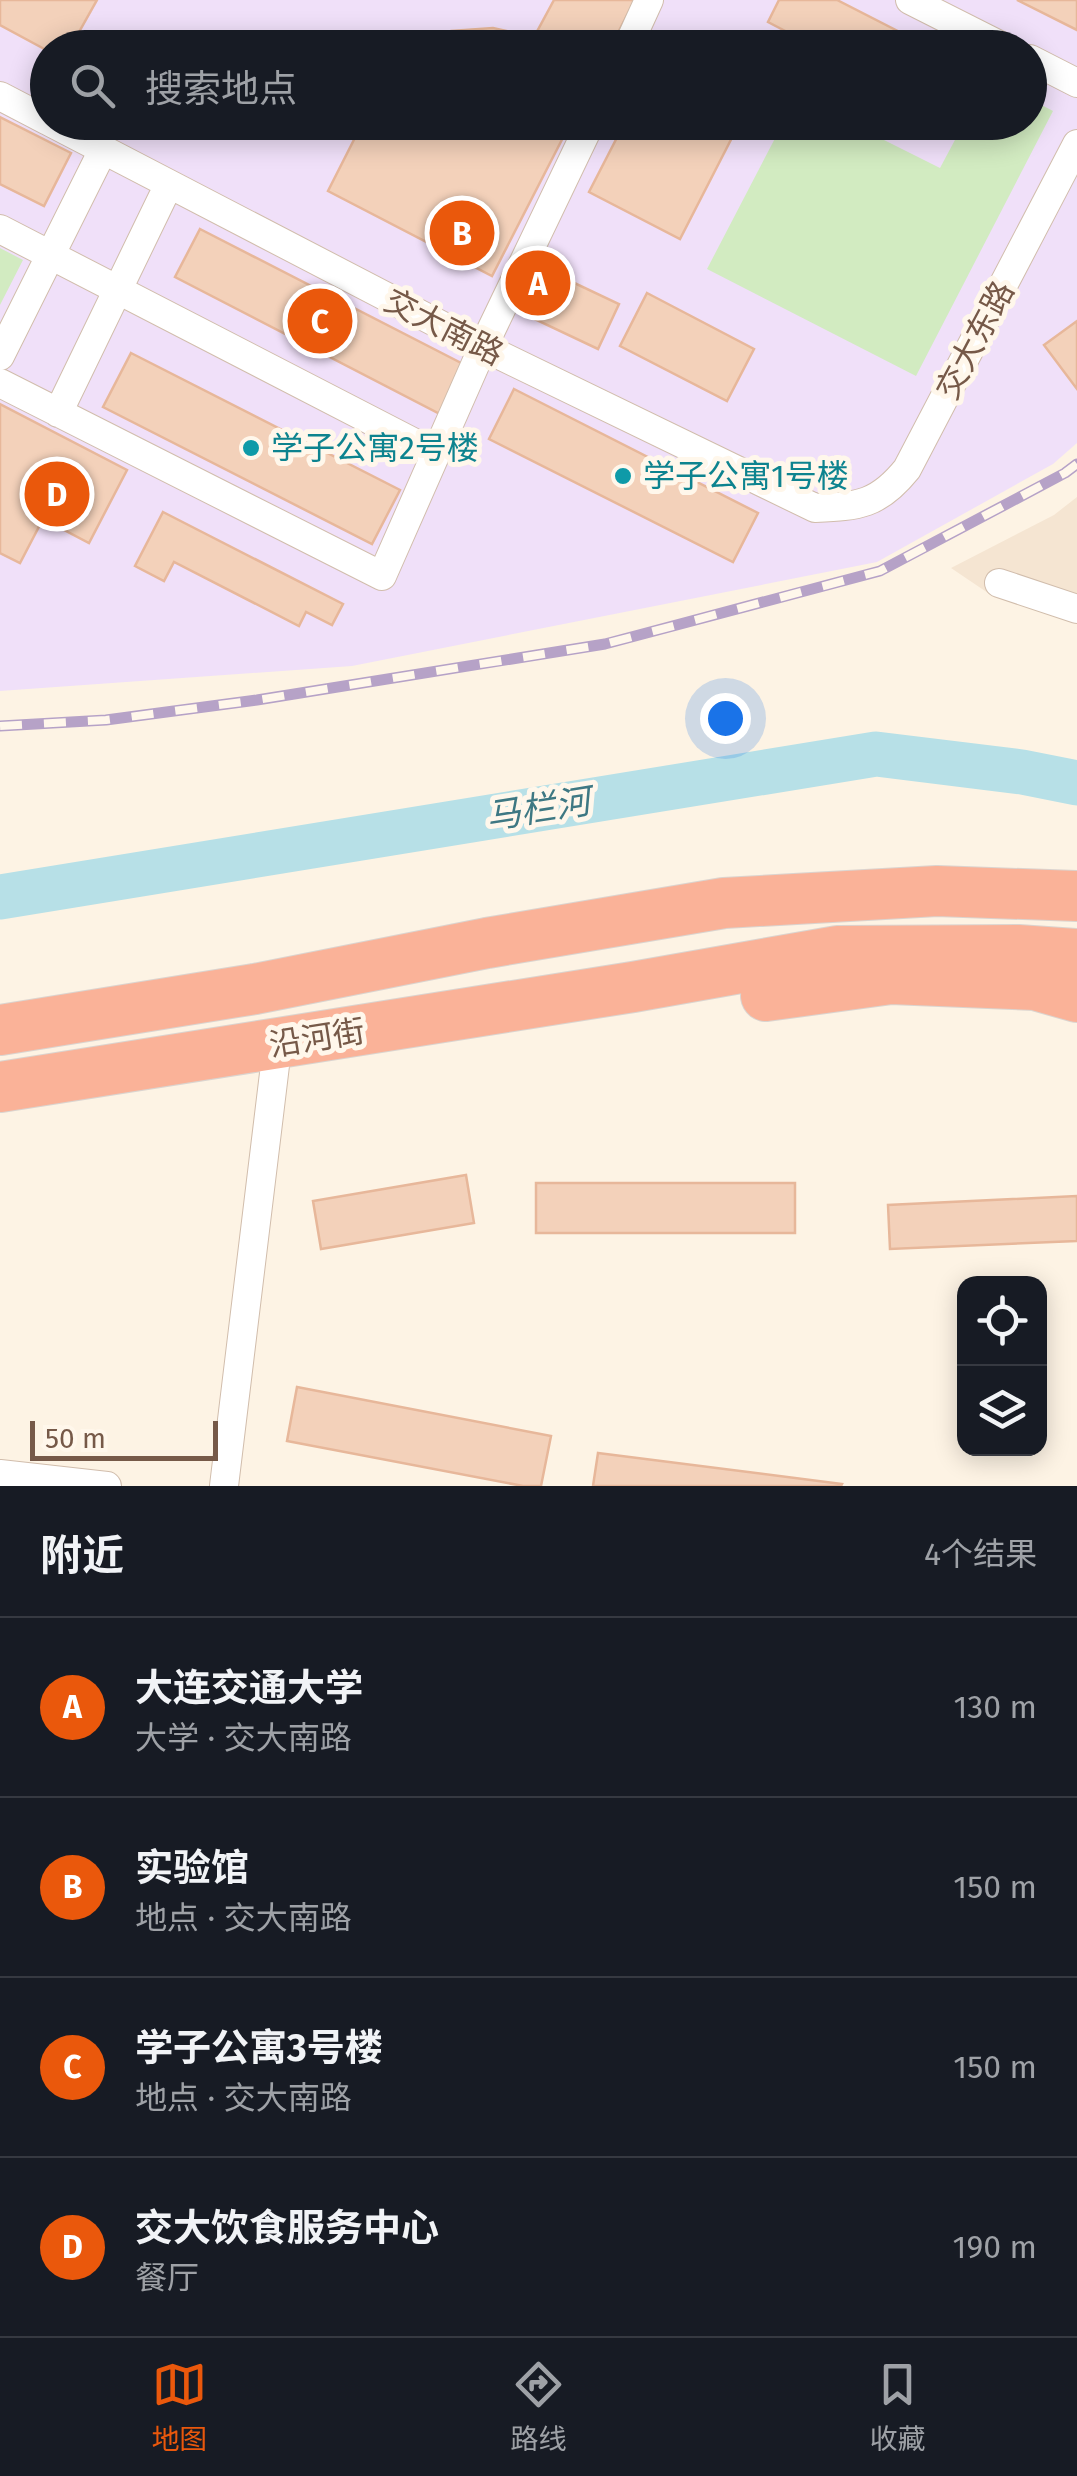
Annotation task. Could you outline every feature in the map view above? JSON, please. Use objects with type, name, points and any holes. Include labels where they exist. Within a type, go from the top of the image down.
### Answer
[{"type":"highway","points":[[0,1030],[255,989],[487,943],[724,903],[937,890],[1077,896]]},
{"type":"highway","points":[[630,970],[835,930],[1019,928],[1077,933]]},
{"type":"highway","points":[[630,970],[836,951],[1018,950],[1077,954]]},
{"type":"highway","name":"沿河街","points":[[0,1052],[630,970]]},
{"type":"highway","name":"沿河街","points":[[0,1087],[56,1080],[630,970]]},
{"type":"highway","points":[[56,1080],[176,1070],[892,980],[1063,991]]},
{"type":"street","points":[[636,30],[650,0]]},
{"type":"street","points":[[910,0],[970,30]]},
{"type":"street","points":[[1047,68],[1077,83]]},
{"type":"street","name":"交大南路","points":[[0,96],[30,112]]},
{"type":"street","name":"交大南路","points":[[84,140],[483,347],[789,498],[815,508],[846,507]]},
{"type":"street","points":[[0,384],[382,576],[483,347],[582,140]]},
{"type":"street","name":"交大东路","points":[[846,507],[871,502],[889,492],[907,469],[1077,144]]},
{"type":"street","points":[[0,356],[103,150]]},
{"type":"street","points":[[58,413],[169,184]]},
{"type":"street","points":[[0,230],[436,454]]},
{"type":"street","points":[[999,583],[1077,609]]},
{"type":"street","points":[[224,1486],[276,1057]]},
{"type":"street","points":[[0,1474],[107,1486]]},
{"type":"shaded area","points":[[0,0],[1077,0],[1077,443],[1053,464],[877,562],[352,666],[0,691]]},
{"type":"shaded area","points":[[1077,497],[1077,623],[991,595],[951,568],[1054,515]]},
{"type":"green space","points":[[774,140],[884,140],[940,168],[955,140],[1038,140],[916,376],[707,269]]},
{"type":"green space","points":[[0,248],[23,260],[0,305]]},
{"type":"building","points":[[0,0],[97,0],[80,30],[30,30],[30,41],[0,25]]},
{"type":"building","points":[[554,0],[635,0],[619,30],[538,30]]},
{"type":"building","points":[[779,0],[837,0],[896,30],[783,30],[768,22]]},
{"type":"building","points":[[1017,0],[1077,0],[1077,30]]},
{"type":"building","points":[[0,117],[30,132],[30,140],[45,140],[71,153],[44,206],[0,184]]},
{"type":"building","points":[[354,140],[562,140],[492,276],[328,191]]},
{"type":"building","points":[[616,140],[731,140],[680,239],[589,192]]},
{"type":"building","points":[[200,229],[465,365],[440,414],[175,277]]},
{"type":"building","points":[[549,271],[619,304],[598,349],[528,316]]},
{"type":"building","points":[[647,293],[754,349],[727,401],[620,346]]},
{"type":"building","points":[[1077,321],[1077,389],[1044,345]]},
{"type":"building","name":"学子公寓2号楼","points":[[131,353],[400,490],[372,544],[103,407]]},
{"type":"building","name":"学子公寓1号楼","points":[[514,389],[758,513],[733,562],[489,439]]},
{"type":"building","points":[[0,404],[127,470],[89,543],[43,519],[20,563],[0,553]]},
{"type":"building","points":[[163,512],[343,604],[332,625],[306,612],[299,626],[174,562],[164,581],[135,566]]},
{"type":"building","points":[[466,1175],[474,1223],[321,1249],[313,1201]]},
{"type":"building","points":[[536,1183],[795,1183],[795,1233],[536,1233]]},
{"type":"building","points":[[1077,1196],[1077,1241],[890,1249],[888,1205]]},
{"type":"building","points":[[297,1387],[551,1436],[541,1486],[523,1486],[287,1441]]},
{"type":"building","points":[[598,1453],[842,1484],[593,1486]]},
{"type":"waterway","name":"马栏河","points":[[0,897],[876,754],[1022,772],[1077,783]]},
{"type":"railway","points":[[0,726],[106,720],[257,700],[605,644],[880,571],[1077,464]]},
{"type":"place","name":"实验馆","points":[[462,233]]},
{"type":"place","name":"大连交通大学","points":[[538,283]]},
{"type":"place","name":"学子公寓3号楼","points":[[320,321]]},
{"type":"place","name":"学子公寓2号楼","points":[[251,448]]},
{"type":"place","name":"学子公寓1号楼","points":[[623,476]]},
{"type":"place","name":"交大饮食服务中心","points":[[57,494]]}]
